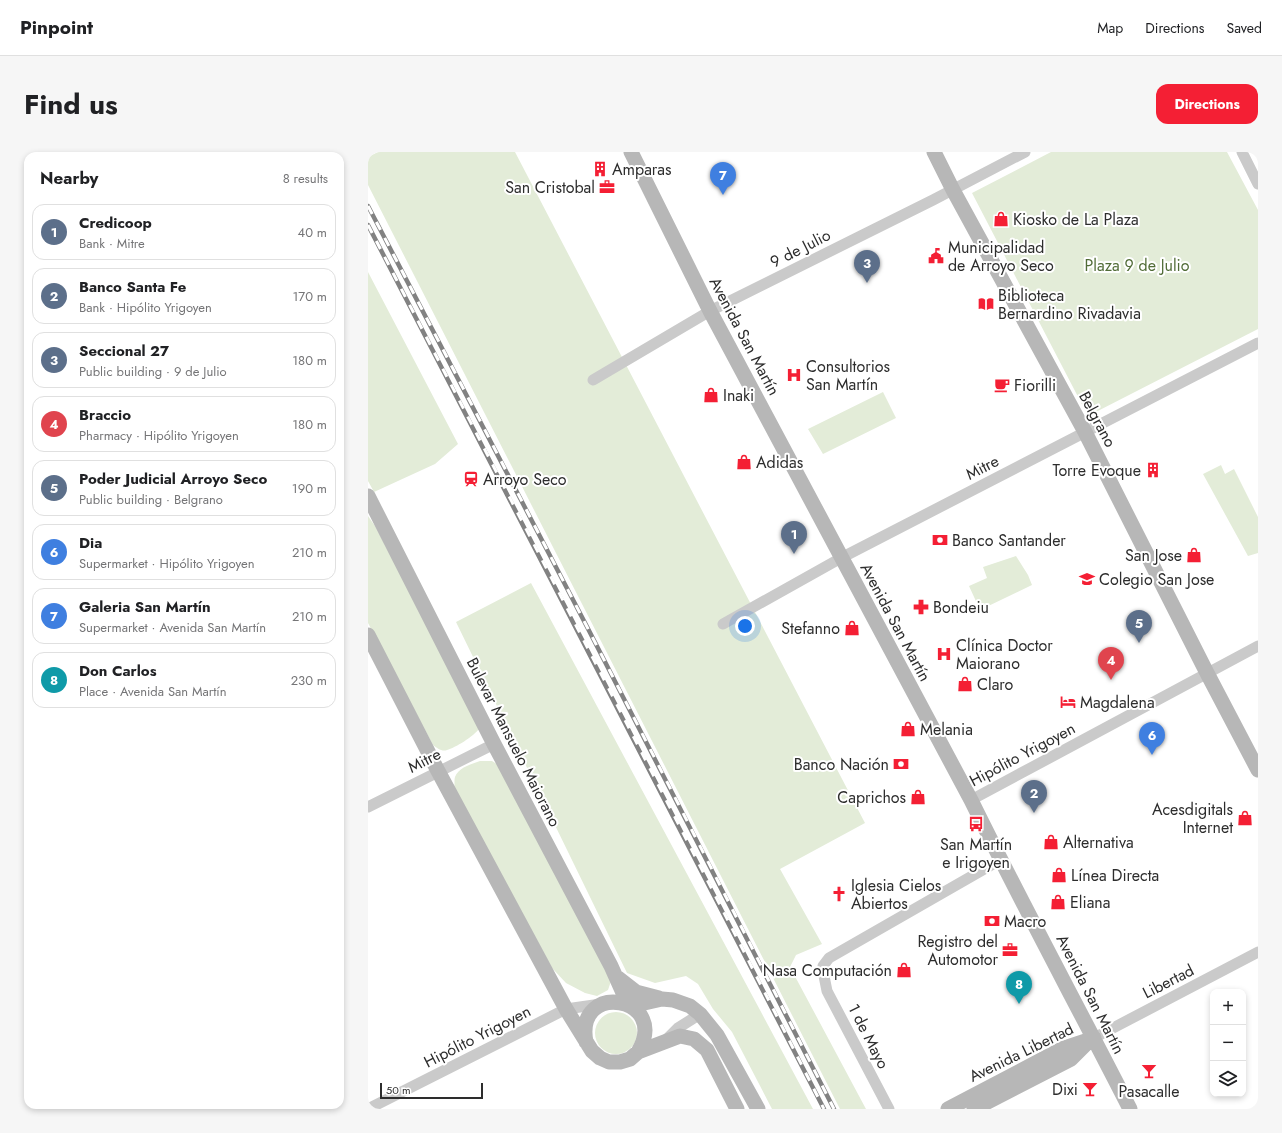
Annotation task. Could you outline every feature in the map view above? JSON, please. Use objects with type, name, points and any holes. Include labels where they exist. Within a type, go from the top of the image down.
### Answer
[{"type":"street","name":"Avenida San Martín","points":[[631,152],[710,311],[970,800],[1130,1109]]},
{"type":"street","name":"Belgrano","points":[[934,152],[953,190],[1085,432],[1207,673],[1258,770]]},
{"type":"street","name":"9 de Julio","points":[[593,380],[710,311],[953,190],[1025,152]]},
{"type":"street","points":[[1242,152],[1258,184]]},
{"type":"street","name":"Mitre","points":[[723,624],[841,558],[1258,343]]},
{"type":"street","name":"Bulevar Mansuelo Maiorano","points":[[370,503],[616,977],[629,1005],[639,1013],[644,1022],[645,1033],[643,1043],[638,1052]]},
{"type":"street","points":[[368,635],[438,771],[566,1009],[595,1055],[610,1062],[620,1062],[630,1058],[638,1052],[680,1036],[694,1039],[707,1050],[737,1109]]},
{"type":"street","name":"Hipólito Yrigoyen","points":[[970,800],[1258,646]]},
{"type":"street","name":"Mitre","points":[[368,807],[494,744]]},
{"type":"street","name":"1 de Mayo","points":[[889,1109],[827,991],[823,966],[829,958],[1000,860]]},
{"type":"street","name":"Libertad","points":[[1094,1038],[1258,952]]},
{"type":"street","points":[[616,977],[636,992],[662,999],[673,1000],[690,1006],[700,1014],[718,1035],[758,1109]]},
{"type":"street","points":[[586,1042],[586,1024],[593,1011],[604,1003],[616,1002],[629,1005],[662,999]]},
{"type":"street","name":"Hipólito Yrigoyen","points":[[368,1109],[566,1009],[604,1003]]},
{"type":"street","points":[[665,1041],[678,1028],[700,1014]]},
{"type":"street","name":"Avenida Libertad","points":[[948,1109],[1064,1048],[1094,1038]]},
{"type":"street","name":"Avenida Libertad","points":[[974,1109],[1070,1059],[1094,1038]]},
{"type":"green space","points":[[378,152],[515,152],[865,823],[780,869],[822,944],[796,955],[790,967],[866,1109],[840,1109],[368,185],[368,157]]},
{"type":"green space","name":"Plaza 9 de Julio","points":[[1051,152],[1227,152],[1258,210],[1258,329],[1088,416],[972,193]]},
{"type":"green space","points":[[368,272],[458,444],[435,464],[374,492],[368,481]]},
{"type":"green space","points":[[883,392],[896,418],[823,454],[808,429]]},
{"type":"green space","points":[[1221,465],[1225,474],[1234,469],[1258,517],[1258,553],[1248,556],[1203,474]]},
{"type":"green space","points":[[368,516],[375,526],[478,720],[479,729],[477,732],[450,749],[441,750],[433,745],[368,623]]},
{"type":"green space","points":[[1016,556],[1028,575],[1032,585],[980,610],[969,586],[987,578],[983,567]]},
{"type":"green space","points":[[531,583],[813,1109],[772,1109],[732,1032],[713,1009],[698,984],[686,976],[655,983],[627,973],[456,622]]},
{"type":"green space","points":[[480,761],[492,761],[500,766],[611,981],[608,990],[597,996],[585,993],[566,983],[552,968],[454,787],[455,777],[459,771]]},
{"type":"green space","points":[[612,1012],[620,1012],[628,1015],[634,1021],[637,1033],[634,1045],[628,1051],[620,1054],[612,1054],[604,1051],[598,1045],[595,1037],[595,1029],[598,1021],[604,1015]]},
{"type":"railway","points":[[368,206],[486,431],[834,1109]]},
{"type":"railway","points":[[368,225],[824,1109]]},
{"type":"place","name":"Amparas","points":[[600,169]]},
{"type":"place","name":"San Cristobal","points":[[607,187]]},
{"type":"place","name":"Galeria San Martín","points":[[723,195]]},
{"type":"place","name":"Kiosko de La Plaza","points":[[1001,219]]},
{"type":"place","name":"Municipalidad de Arroyo Seco","points":[[936,256]]},
{"type":"place","name":"Seccional 27","points":[[867,283]]},
{"type":"place","name":"Biblioteca Bernardino Rivadavia","points":[[986,304]]},
{"type":"place","name":"Consultorios San Martín","points":[[794,375]]},
{"type":"place","name":"Fiorilli","points":[[1002,385]]},
{"type":"place","name":"Inaki","points":[[711,395]]},
{"type":"place","name":"Adidas","points":[[744,462]]},
{"type":"place","name":"Torre Evoque","points":[[1153,470]]},
{"type":"place","name":"Arroyo Seco","points":[[471,479]]},
{"type":"place","name":"Banco Santander","points":[[940,540]]},
{"type":"place","name":"Credicoop","points":[[794,554]]},
{"type":"place","name":"San Jose","points":[[1194,555]]},
{"type":"place","name":"Colegio San Jose","points":[[1087,579]]},
{"type":"place","name":"Bondeiu","points":[[921,607]]},
{"type":"place","name":"Stefanno","points":[[852,628]]},
{"type":"place","name":"Poder Judicial Arroyo Seco","points":[[1139,643]]},
{"type":"place","name":"Clínica Doctor Maiorano","points":[[944,654]]},
{"type":"place","name":"Braccio","points":[[1111,680]]},
{"type":"place","name":"Claro","points":[[965,684]]},
{"type":"place","name":"Magdalena","points":[[1068,702]]},
{"type":"place","name":"Melania","points":[[908,729]]},
{"type":"place","name":"Dia","points":[[1152,755]]},
{"type":"place","name":"Banco Nación","points":[[901,764]]},
{"type":"place","name":"Caprichos","points":[[918,797]]},
{"type":"place","name":"Banco Santa Fe","points":[[1034,813]]},
{"type":"place","name":"Acesdigitals Internet","points":[[1245,818]]},
{"type":"place","name":"San Martín e Irigoyen","points":[[976,824]]},
{"type":"place","name":"Alternativa","points":[[1051,842]]},
{"type":"place","name":"Línea Directa","points":[[1059,875]]},
{"type":"place","name":"Iglesia Cielos Abiertos","points":[[839,894]]},
{"type":"place","name":"Eliana","points":[[1058,902]]},
{"type":"place","name":"Macro","points":[[992,921]]},
{"type":"place","name":"Registro del Automotor","points":[[1010,950]]},
{"type":"place","name":"Nasa Computación","points":[[904,970]]},
{"type":"place","name":"Don Carlos","points":[[1019,1004]]},
{"type":"place","name":"Pasacalle","points":[[1149,1071]]},
{"type":"place","name":"Dixi","points":[[1090,1089]]}]
